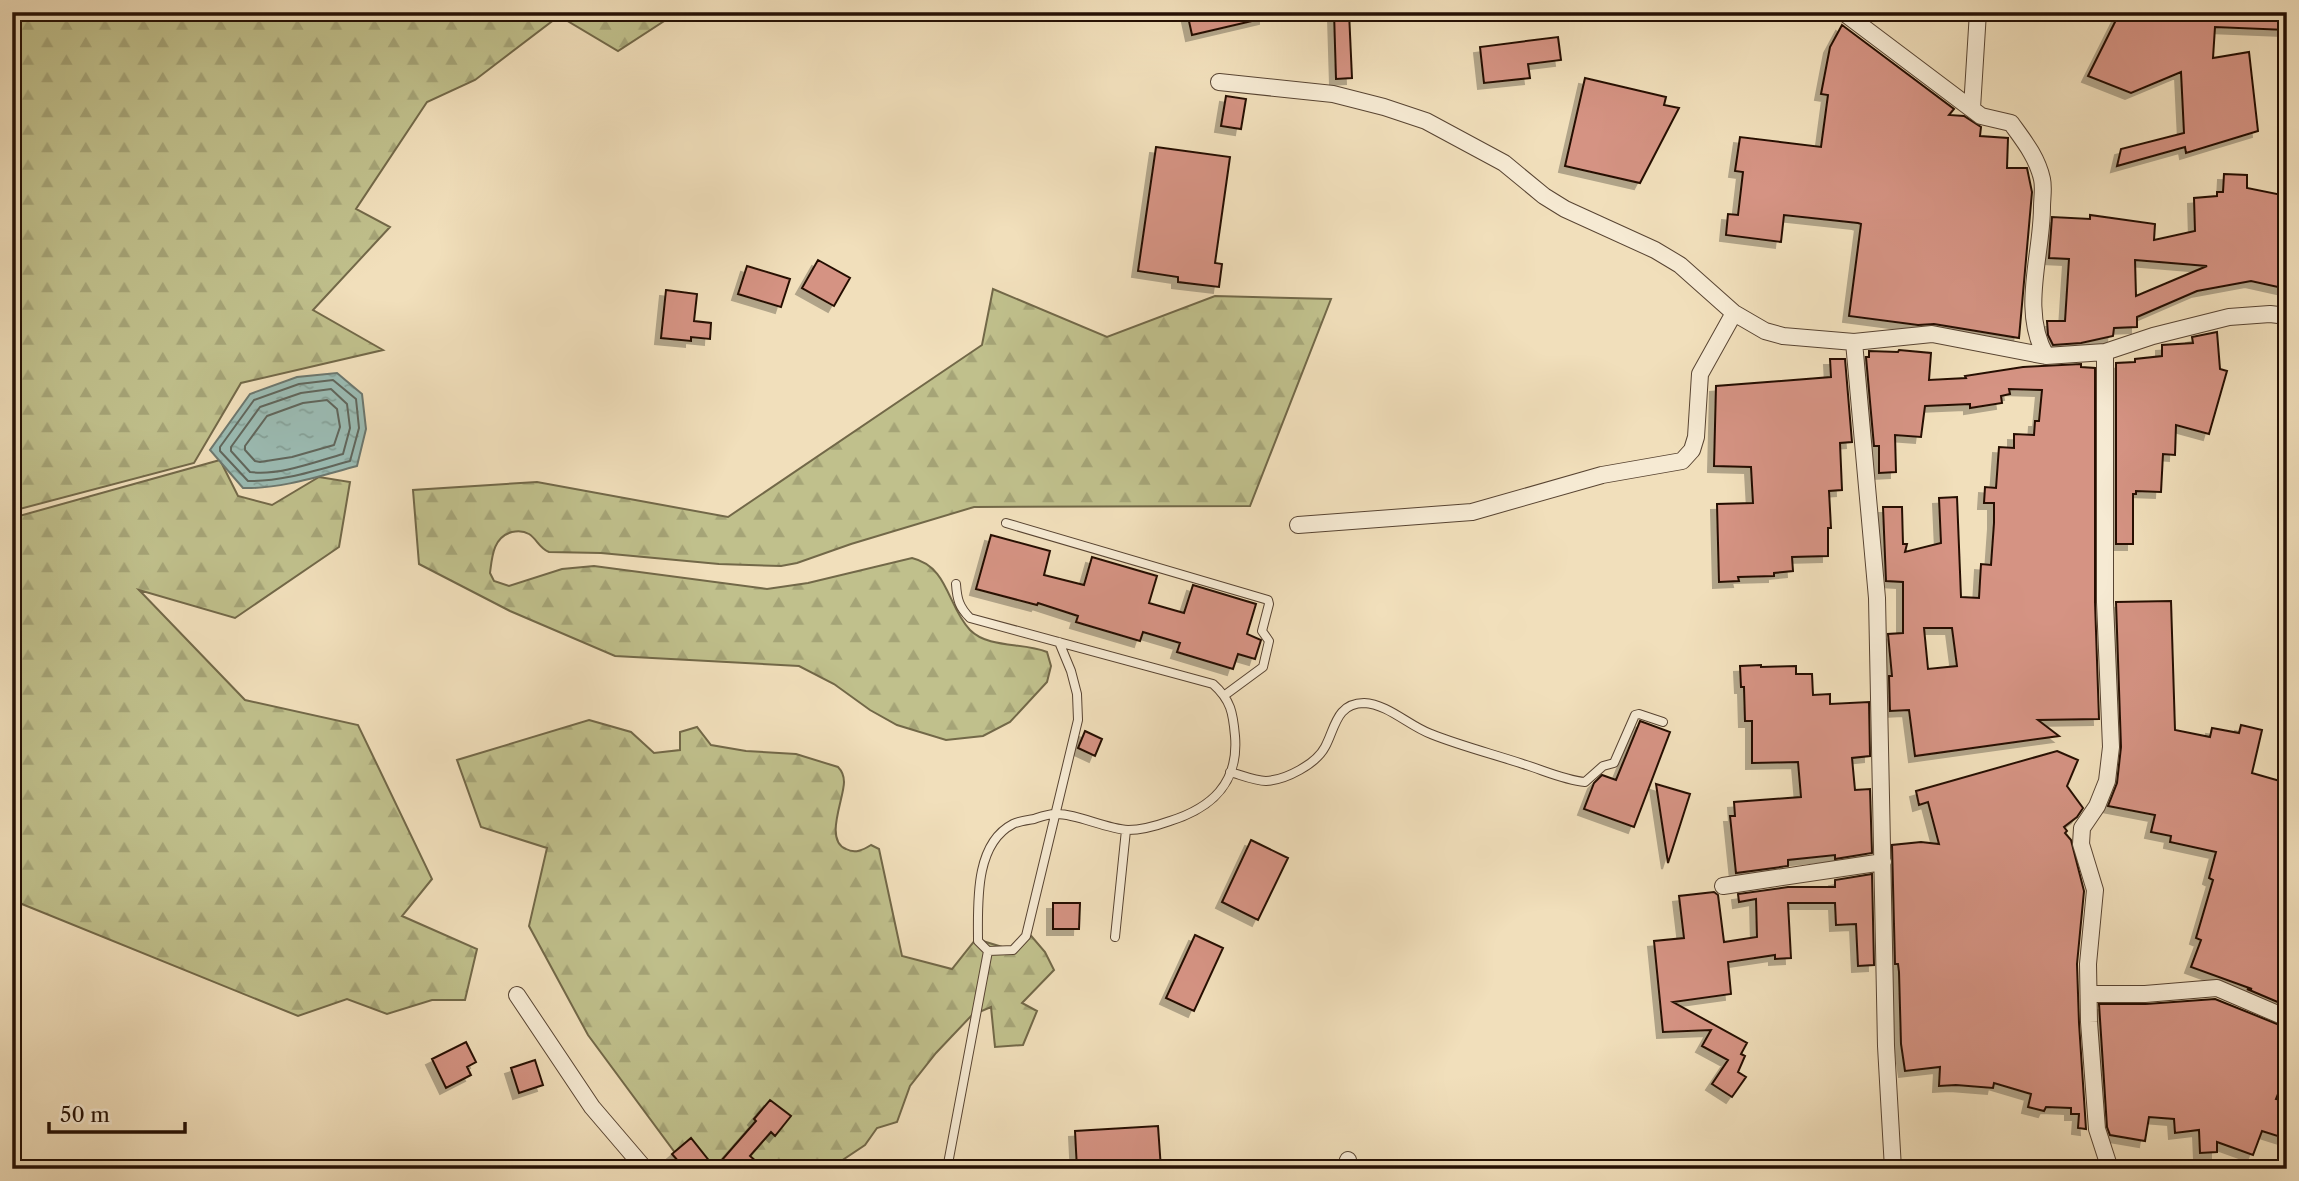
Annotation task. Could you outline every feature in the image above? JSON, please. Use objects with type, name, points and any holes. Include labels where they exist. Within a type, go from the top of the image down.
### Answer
[{"type":"street","points":[[1843,12],[1981,116],[2011,123],[2034,154],[2043,181],[2042,220],[2033,280],[2037,340],[2046,356]]},
{"type":"street","points":[[1972,108],[1978,12]]},
{"type":"street","points":[[1219,82],[1333,94],[1426,121],[1504,163],[1544,196],[1565,209],[1655,250],[1680,265],[1734,313],[1757,327],[1783,336],[1854,342],[1932,334],[2046,356],[2105,352],[2153,336],[2229,317],[2270,314],[2287,316]]},
{"type":"street","points":[[1298,525],[1472,512],[1602,475],[1682,461],[1692,450],[1696,437],[1700,374],[1734,313]]},
{"type":"street","points":[[1854,342],[1877,598],[1886,1046],[1893,1169]]},
{"type":"street","points":[[2105,352],[2105,603],[2111,747],[2107,781],[2097,806],[2082,828],[2081,844],[2095,890],[2088,964],[2089,994],[2097,1129],[2110,1169]]},
{"type":"street","points":[[1723,886],[1883,862]]},
{"type":"street","points":[[2089,994],[2144,994],[2217,988],[2287,1018]]},
{"type":"street","points":[[517,995],[592,1107],[645,1169]]},
{"type":"lane","points":[[1006,523],[1268,600],[1262,631],[1269,641],[1263,667],[1225,695]]},
{"type":"lane","points":[[956,584],[957,598],[962,610],[970,618],[1059,642],[1213,684],[1225,695],[1234,716],[1236,744],[1230,772],[1220,794],[1192,814],[1146,829],[1126,830],[1055,814],[1013,824],[996,838],[987,854],[981,877],[978,942],[989,951],[1013,950],[1026,936],[1055,814],[1078,719],[1077,694],[1059,642]]},
{"type":"lane","points":[[1230,772],[1267,781],[1311,763],[1326,746],[1336,718],[1347,708],[1358,704],[1367,703],[1381,707],[1430,734],[1585,782],[1603,766],[1614,763],[1635,715],[1663,722]]},
{"type":"lane","points":[[1115,937],[1126,830]]},
{"type":"lane","points":[[947,1169],[989,951]]},
{"type":"green space","points":[[12,12],[678,12],[618,51],[559,16],[475,80],[427,102],[356,209],[390,227],[313,310],[383,350],[241,383],[194,463],[12,511]]},
{"type":"green space","points":[[993,289],[1107,337],[1215,296],[1331,299],[1250,506],[974,507],[781,566],[719,564],[601,553],[549,552],[529,534],[516,531],[497,543],[490,573],[494,581],[509,586],[562,569],[594,566],[767,589],[808,583],[912,558],[924,563],[941,578],[962,620],[978,636],[997,643],[1047,652],[1051,666],[1047,682],[1010,722],[983,736],[946,740],[897,725],[870,710],[834,684],[799,666],[615,656],[510,611],[419,564],[413,490],[537,482],[728,517],[982,345]]},
{"type":"green space","points":[[220,460],[238,496],[272,505],[319,477],[350,482],[339,547],[235,618],[139,590],[245,700],[358,725],[432,879],[402,916],[477,949],[465,1000],[432,1000],[387,1014],[347,999],[298,1016],[12,900],[12,518]]},
{"type":"green space","points":[[589,720],[631,732],[654,753],[680,750],[680,732],[697,727],[711,745],[746,751],[796,754],[838,767],[844,782],[836,837],[840,844],[849,850],[859,851],[871,845],[879,849],[902,956],[952,969],[976,939],[1009,949],[1027,931],[1045,952],[1054,970],[1022,1003],[1037,1011],[1023,1045],[995,1047],[991,1007],[972,1015],[936,1053],[910,1086],[897,1122],[877,1128],[865,1145],[829,1169],[699,1169],[676,1154],[588,1035],[529,926],[547,848],[481,827],[457,760]]},
{"type":"water","points":[[337,373],[362,394],[366,429],[357,466],[286,484],[243,488],[210,450],[250,394],[297,377]]},
{"type":"building","points":[[1187,12],[1265,12],[1265,18],[1192,35]]},
{"type":"building","points":[[1334,12],[1349,12],[1352,78],[1336,79]]},
{"type":"building","points":[[2120,12],[2287,12],[2287,30],[2215,27],[2213,58],[2249,52],[2258,131],[2186,153],[2185,147],[2117,166],[2121,149],[2184,133],[2181,72],[2131,93],[2088,76]]},
{"type":"building","points":[[1842,25],[1954,109],[1949,115],[1964,116],[1981,127],[1980,136],[2008,138],[2007,168],[2027,168],[2032,192],[2019,338],[1934,324],[1918,325],[1849,316],[1861,224],[1784,215],[1781,242],[1726,235],[1728,214],[1738,215],[1743,172],[1735,171],[1740,137],[1821,147],[1828,95],[1821,94],[1830,47]]},
{"type":"building","points":[[1558,37],[1561,60],[1528,64],[1530,78],[1484,83],[1480,47]]},
{"type":"building","points":[[1585,78],[1666,97],[1664,105],[1679,108],[1640,183],[1565,166]]},
{"type":"building","points":[[1226,96],[1246,99],[1241,129],[1221,126]]},
{"type":"building","points":[[1156,147],[1230,157],[1215,263],[1222,264],[1219,287],[1178,282],[1178,277],[1138,271]]},
{"type":"building","points":[[2224,174],[2247,175],[2247,188],[2287,196],[2287,289],[2251,281],[2197,291],[2137,317],[2137,327],[2114,328],[2113,336],[2081,343],[2053,345],[2048,335],[2047,321],[2065,321],[2069,259],[2049,258],[2052,217],[2090,219],[2090,215],[2155,224],[2154,240],[2195,231],[2194,198],[2217,196],[2217,192],[2223,192]],"holes":[[[2135,260],[2207,266],[2136,296]]]},
{"type":"building","points":[[818,260],[850,278],[834,306],[802,288]]},
{"type":"building","points":[[747,266],[790,279],[781,307],[738,294]]},
{"type":"building","points":[[666,290],[697,294],[694,321],[711,323],[710,339],[691,337],[691,341],[661,338]]},
{"type":"building","points":[[2217,332],[2220,369],[2227,371],[2209,434],[2176,425],[2175,455],[2163,454],[2161,492],[2136,491],[2136,494],[2133,494],[2133,544],[2116,544],[2116,363],[2162,356],[2162,345],[2193,343],[2192,337]]},
{"type":"building","points":[[1869,351],[1931,353],[1929,380],[1966,378],[1965,376],[2023,367],[2081,364],[2081,367],[2095,368],[2095,602],[2099,719],[2038,720],[2059,736],[1915,756],[1909,710],[1890,711],[1889,676],[1892,676],[1888,634],[1903,633],[1903,582],[1886,581],[1883,507],[1902,507],[1903,544],[1907,544],[1905,552],[1941,543],[1939,498],[1957,497],[1961,597],[1979,598],[1981,564],[1991,565],[1994,523],[1994,503],[1984,503],[1985,487],[1996,488],[1999,447],[2014,448],[2014,434],[2034,435],[2035,421],[2039,421],[2042,390],[2009,389],[2010,394],[2001,396],[2002,403],[1970,408],[1970,404],[1925,406],[1921,437],[1895,435],[1896,472],[1879,473],[1879,446],[1874,446],[1866,357],[1869,357]],"holes":[[[1924,628],[1952,628],[1957,666],[1928,669]]]},
{"type":"building","points":[[1830,359],[1845,359],[1852,442],[1840,443],[1842,490],[1829,491],[1831,528],[1828,528],[1828,556],[1792,557],[1793,571],[1774,573],[1774,576],[1738,577],[1739,581],[1719,582],[1717,504],[1753,503],[1751,467],[1714,466],[1716,386],[1831,377]]},
{"type":"building","points":[[991,535],[1050,551],[1044,575],[1084,585],[1092,557],[1157,576],[1149,603],[1184,613],[1193,585],[1256,604],[1247,634],[1261,640],[1255,659],[1238,654],[1233,669],[1177,652],[1180,643],[1143,632],[1140,641],[1076,622],[1078,616],[1038,603],[1037,605],[976,589]]},
{"type":"building","points":[[2171,601],[2175,730],[2210,737],[2212,728],[2239,733],[2241,725],[2262,730],[2252,773],[2287,783],[2287,1006],[2247,989],[2252,989],[2191,967],[2201,940],[2196,938],[2213,880],[2209,878],[2216,852],[2170,842],[2171,836],[2151,832],[2155,815],[2108,806],[2117,783],[2121,747],[2116,602]]},
{"type":"building","points":[[1740,666],[1796,666],[1796,674],[1812,674],[1813,695],[1830,694],[1830,704],[1869,702],[1870,756],[1852,758],[1855,790],[1870,789],[1872,853],[1835,859],[1835,855],[1788,860],[1788,866],[1736,873],[1730,816],[1735,816],[1734,802],[1801,797],[1798,762],[1752,763],[1752,721],[1745,721]]},
{"type":"building","points":[[1640,721],[1670,732],[1634,827],[1584,809],[1594,783],[1602,775],[1616,780]]},
{"type":"building","points":[[1085,731],[1102,739],[1095,756],[1078,748]]},
{"type":"building","points":[[2057,751],[2078,760],[2067,786],[2083,808],[2077,817],[2064,827],[2071,840],[2084,891],[2077,964],[2086,1129],[2078,1128],[2079,1114],[2071,1114],[2071,1108],[2046,1107],[2044,1111],[2028,1107],[2031,1094],[1994,1083],[1993,1088],[1939,1086],[1940,1067],[1905,1071],[1901,1044],[1899,972],[1898,964],[1895,964],[1892,845],[1921,842],[1939,844],[1928,802],[1919,805],[1916,791]]},
{"type":"building","points":[[1656,784],[1690,794],[1668,863]]},
{"type":"building","points":[[1251,840],[1288,858],[1258,920],[1222,902]]},
{"type":"building","points":[[1872,874],[1874,965],[1858,966],[1856,924],[1836,925],[1835,903],[1788,903],[1791,958],[1775,959],[1775,955],[1728,962],[1731,994],[1673,1002],[1747,1043],[1741,1054],[1745,1056],[1738,1072],[1746,1077],[1732,1097],[1712,1084],[1728,1060],[1702,1046],[1711,1030],[1663,1032],[1654,941],[1684,938],[1679,896],[1714,892],[1718,895],[1724,942],[1757,937],[1756,899],[1739,902],[1738,894],[1788,887],[1835,887],[1835,880]]},
{"type":"building","points":[[1053,903],[1080,903],[1079,929],[1053,929]]},
{"type":"building","points":[[1195,935],[1223,948],[1194,1011],[1166,998]]},
{"type":"building","points":[[2215,999],[2287,1028],[2287,1072],[2276,1099],[2287,1101],[2287,1139],[2262,1131],[2253,1155],[2217,1142],[2217,1152],[2200,1153],[2199,1130],[2175,1133],[2174,1119],[2149,1117],[2145,1141],[2110,1135],[2107,1127],[2099,1004]]},
{"type":"building","points":[[466,1042],[476,1062],[467,1067],[471,1075],[446,1088],[432,1059]]},
{"type":"building","points":[[535,1060],[543,1085],[519,1093],[511,1068]]},
{"type":"building","points":[[770,1100],[791,1116],[775,1136],[771,1132],[750,1156],[765,1169],[685,1169],[672,1154],[691,1138],[715,1168],[756,1121],[754,1119]]},
{"type":"building","points":[[1158,1126],[1161,1169],[1077,1169],[1075,1131]]}]
